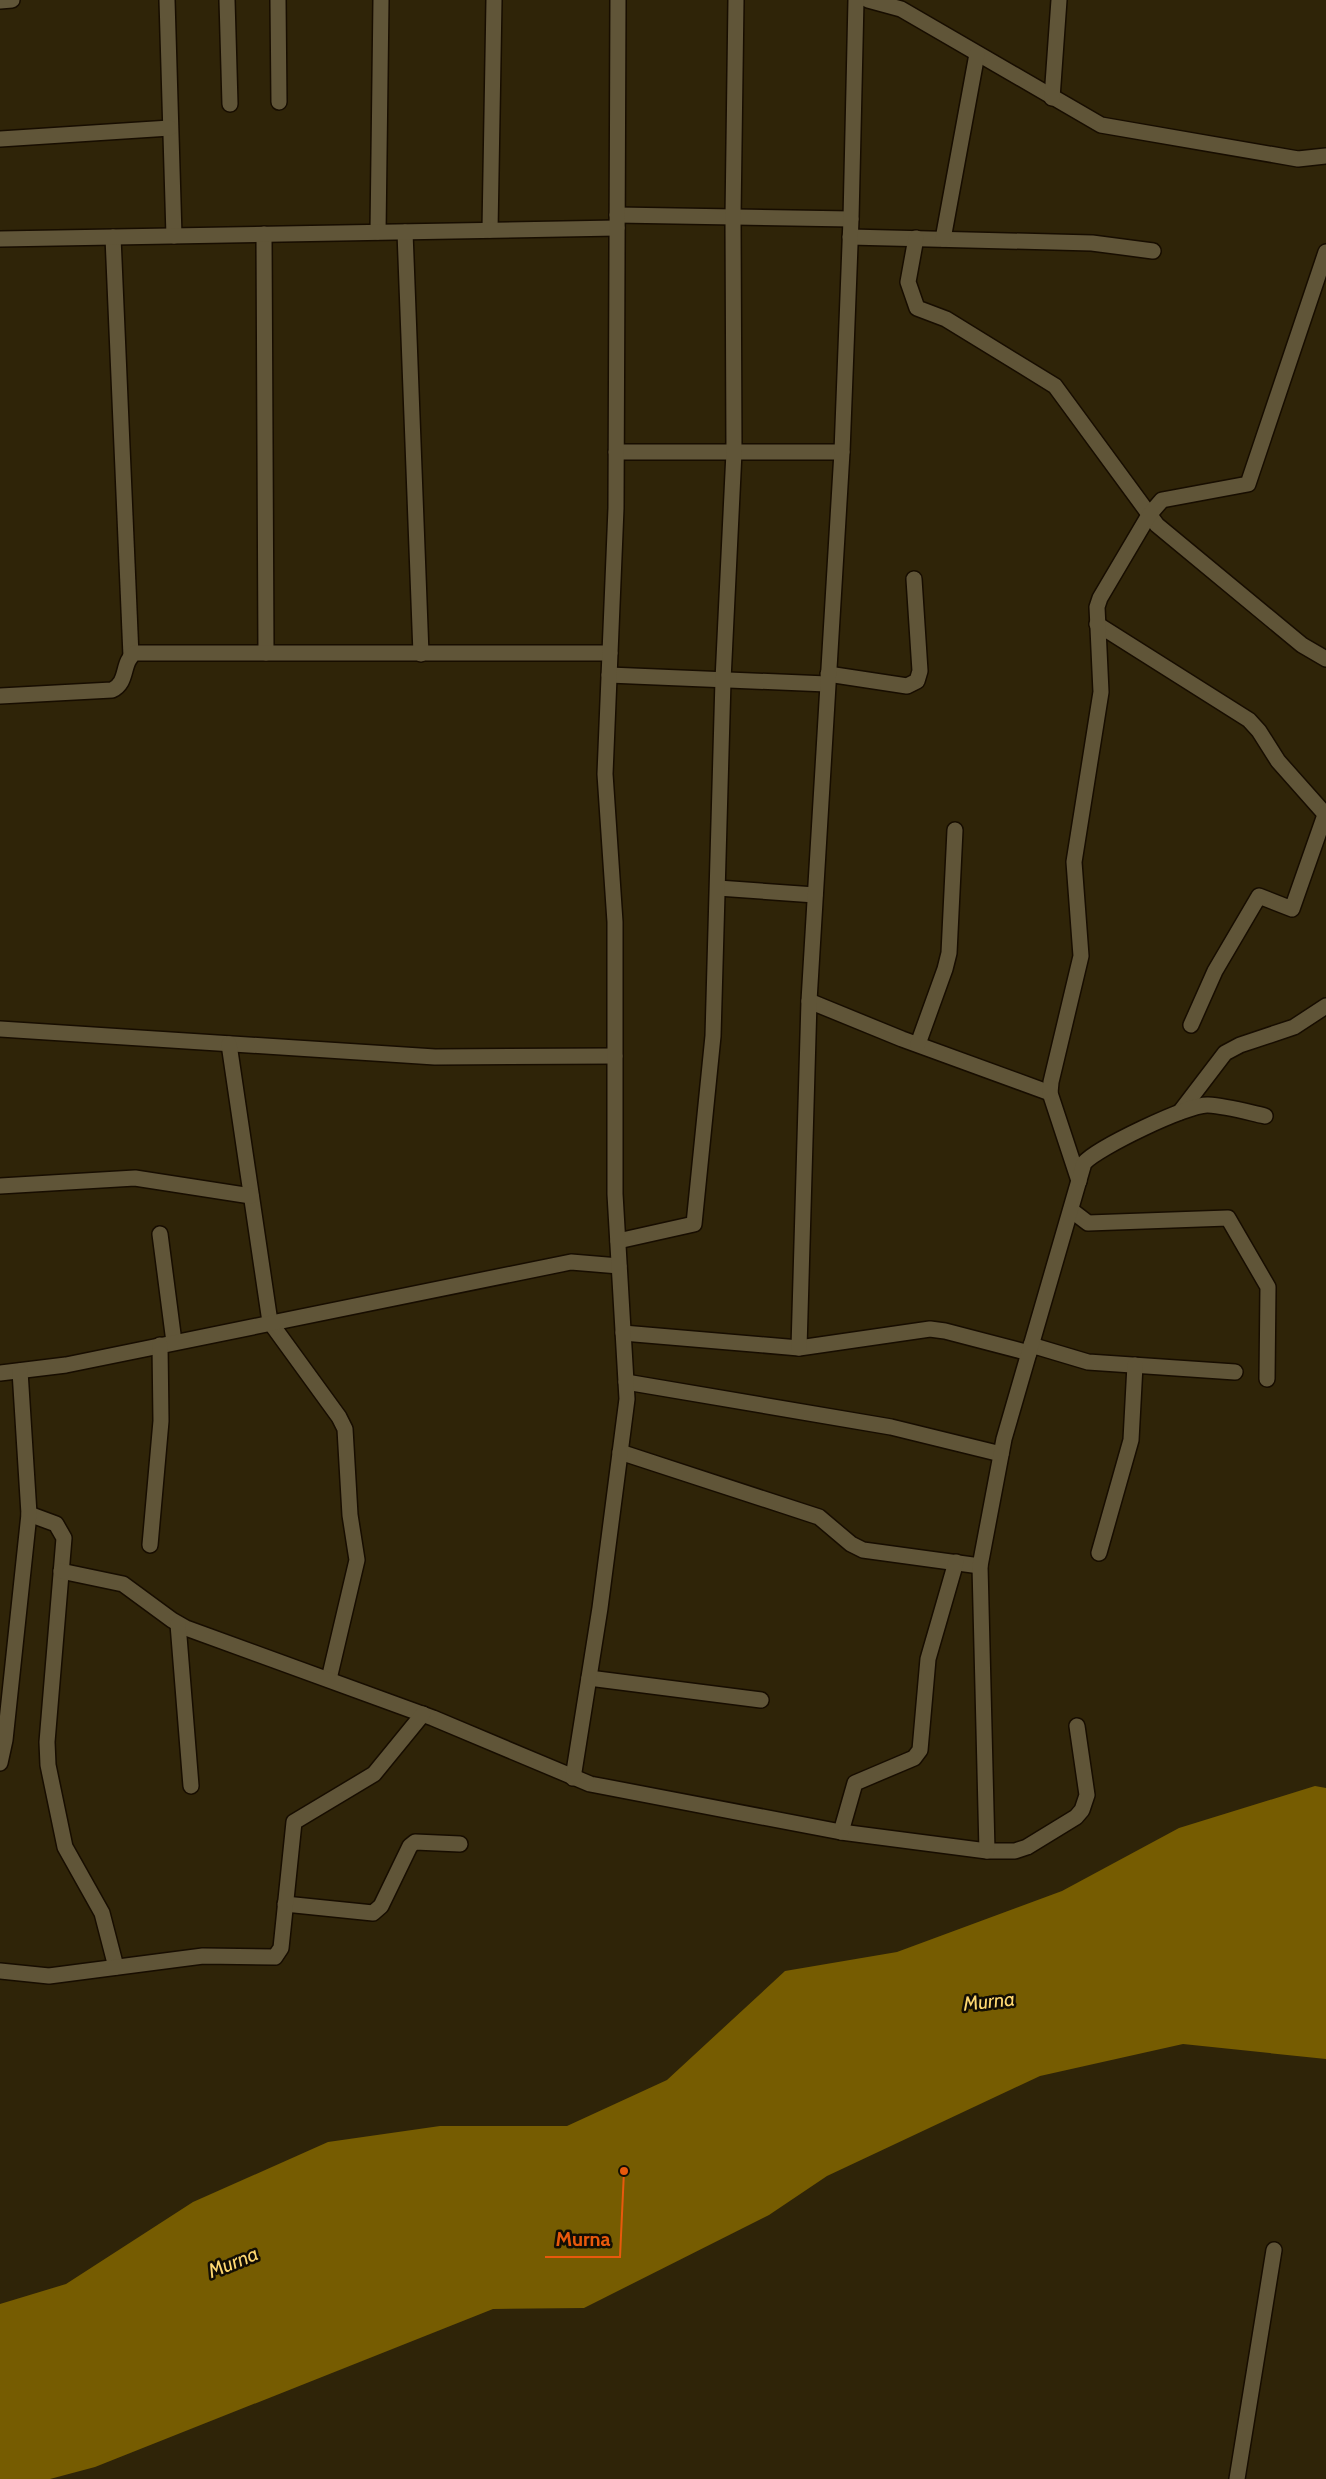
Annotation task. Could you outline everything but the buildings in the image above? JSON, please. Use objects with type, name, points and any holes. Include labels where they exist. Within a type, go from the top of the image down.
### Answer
[{"type":"street","points":[[0,1],[12,0]]},
{"type":"street","points":[[167,0],[174,236]]},
{"type":"street","points":[[227,0],[230,104]]},
{"type":"street","points":[[278,0],[280,102]]},
{"type":"street","points":[[378,232],[381,0]]},
{"type":"street","points":[[490,230],[494,0]]},
{"type":"street","points":[[573,1778],[589,1678],[627,1399],[615,1194],[614,922],[605,774],[610,675],[616,452],[618,0]]},
{"type":"street","points":[[618,1241],[694,1224],[714,1036],[723,680],[734,452],[733,217],[736,0]]},
{"type":"street","points":[[799,1348],[809,1001],[842,452],[851,219],[856,0]]},
{"type":"street","points":[[868,0],[901,10],[1089,119],[1118,129],[1298,159],[1326,156]]},
{"type":"street","points":[[1052,98],[1059,0]]},
{"type":"street","points":[[943,239],[977,54]]},
{"type":"street","points":[[0,139],[170,128]]},
{"type":"street","points":[[0,239],[490,230],[617,221],[733,217],[851,219]]},
{"type":"street","points":[[405,232],[421,654]]},
{"type":"street","points":[[264,234],[266,654]]},
{"type":"street","points":[[0,696],[112,690],[122,683],[131,656],[113,237]]},
{"type":"street","points":[[850,237],[1102,243],[1153,251]]},
{"type":"street","points":[[916,238],[908,282],[917,308],[946,319],[1055,386],[1163,532],[1302,645],[1326,659]]},
{"type":"street","points":[[1079,1181],[1050,1092],[1050,1082],[1081,956],[1074,862],[1101,692],[1097,607],[1100,598],[1149,515],[1162,500],[1248,484],[1326,252]]},
{"type":"street","points":[[616,452],[842,452]]},
{"type":"street","points":[[610,675],[723,680],[828,679],[907,686],[917,682],[920,671],[914,579]]},
{"type":"street","points":[[1097,624],[1248,720],[1259,731],[1278,761],[1326,813],[1292,909],[1258,896],[1214,971],[1191,1025]]},
{"type":"street","points":[[131,656],[136,653],[610,653]]},
{"type":"street","points":[[918,1044],[949,953],[955,830]]},
{"type":"street","points":[[718,888],[815,895]]},
{"type":"street","points":[[809,1001],[918,1044],[1050,1092]]},
{"type":"street","points":[[1180,1112],[1225,1053],[1240,1044],[1294,1027],[1326,1006]]},
{"type":"street","points":[[0,1029],[435,1058],[615,1056]]},
{"type":"street","points":[[229,1044],[270,1322],[345,1429],[350,1515],[357,1560],[329,1679]]},
{"type":"street","points":[[987,1850],[980,1566],[1001,1454],[1084,1163],[1096,1152],[1180,1112],[1208,1105],[1266,1116]]},
{"type":"street","points":[[0,1186],[135,1178],[251,1196]]},
{"type":"street","points":[[1071,1210],[1088,1224],[1228,1218],[1268,1287],[1267,1379]]},
{"type":"street","points":[[150,1545],[167,1344],[160,1234]]},
{"type":"street","points":[[0,1373],[66,1365],[571,1262],[619,1266]]},
{"type":"street","points":[[623,1333],[799,1348],[930,1330],[945,1330],[1088,1362],[1235,1372]]},
{"type":"street","points":[[1099,1553],[1131,1440],[1135,1364]]},
{"type":"street","points":[[0,1763],[5,1740],[29,1514],[20,1371]]},
{"type":"street","points":[[626,1382],[891,1427],[1001,1454]]},
{"type":"street","points":[[620,1452],[819,1517],[851,1544],[863,1550],[980,1566]]},
{"type":"street","points":[[29,1514],[60,1528],[64,1538],[47,1742],[48,1766],[65,1846],[102,1913],[116,1967]]},
{"type":"street","points":[[841,1832],[855,1783],[914,1758],[920,1750],[928,1659],[956,1562]]},
{"type":"street","points":[[61,1571],[122,1584],[178,1624],[422,1714],[590,1784],[841,1832],[987,1850],[1015,1851],[1027,1847],[1076,1817],[1082,1810],[1087,1795],[1077,1726]]},
{"type":"street","points":[[178,1624],[191,1786]]},
{"type":"street","points":[[589,1678],[761,1700]]},
{"type":"street","points":[[0,1970],[49,1976],[204,1956],[275,1957],[281,1948],[294,1822],[374,1774],[422,1714]]},
{"type":"street","points":[[285,1904],[373,1914],[381,1906],[410,1846],[415,1842],[460,1844]]},
{"type":"street","points":[[1238,2479],[1274,2250]]},
{"type":"water","points":[[1315,1786],[1326,1788],[1326,2059],[1183,2044],[1040,2076],[827,2176],[769,2215],[584,2308],[493,2309],[95,2467],[50,2479],[0,2479],[0,2304],[66,2284],[193,2202],[328,2142],[440,2126],[567,2126],[667,2080],[785,1971],[897,1952],[1062,1891],[1179,1828]]},
{"type":"place","name":"Murna","points":[[624,2171]]}]
